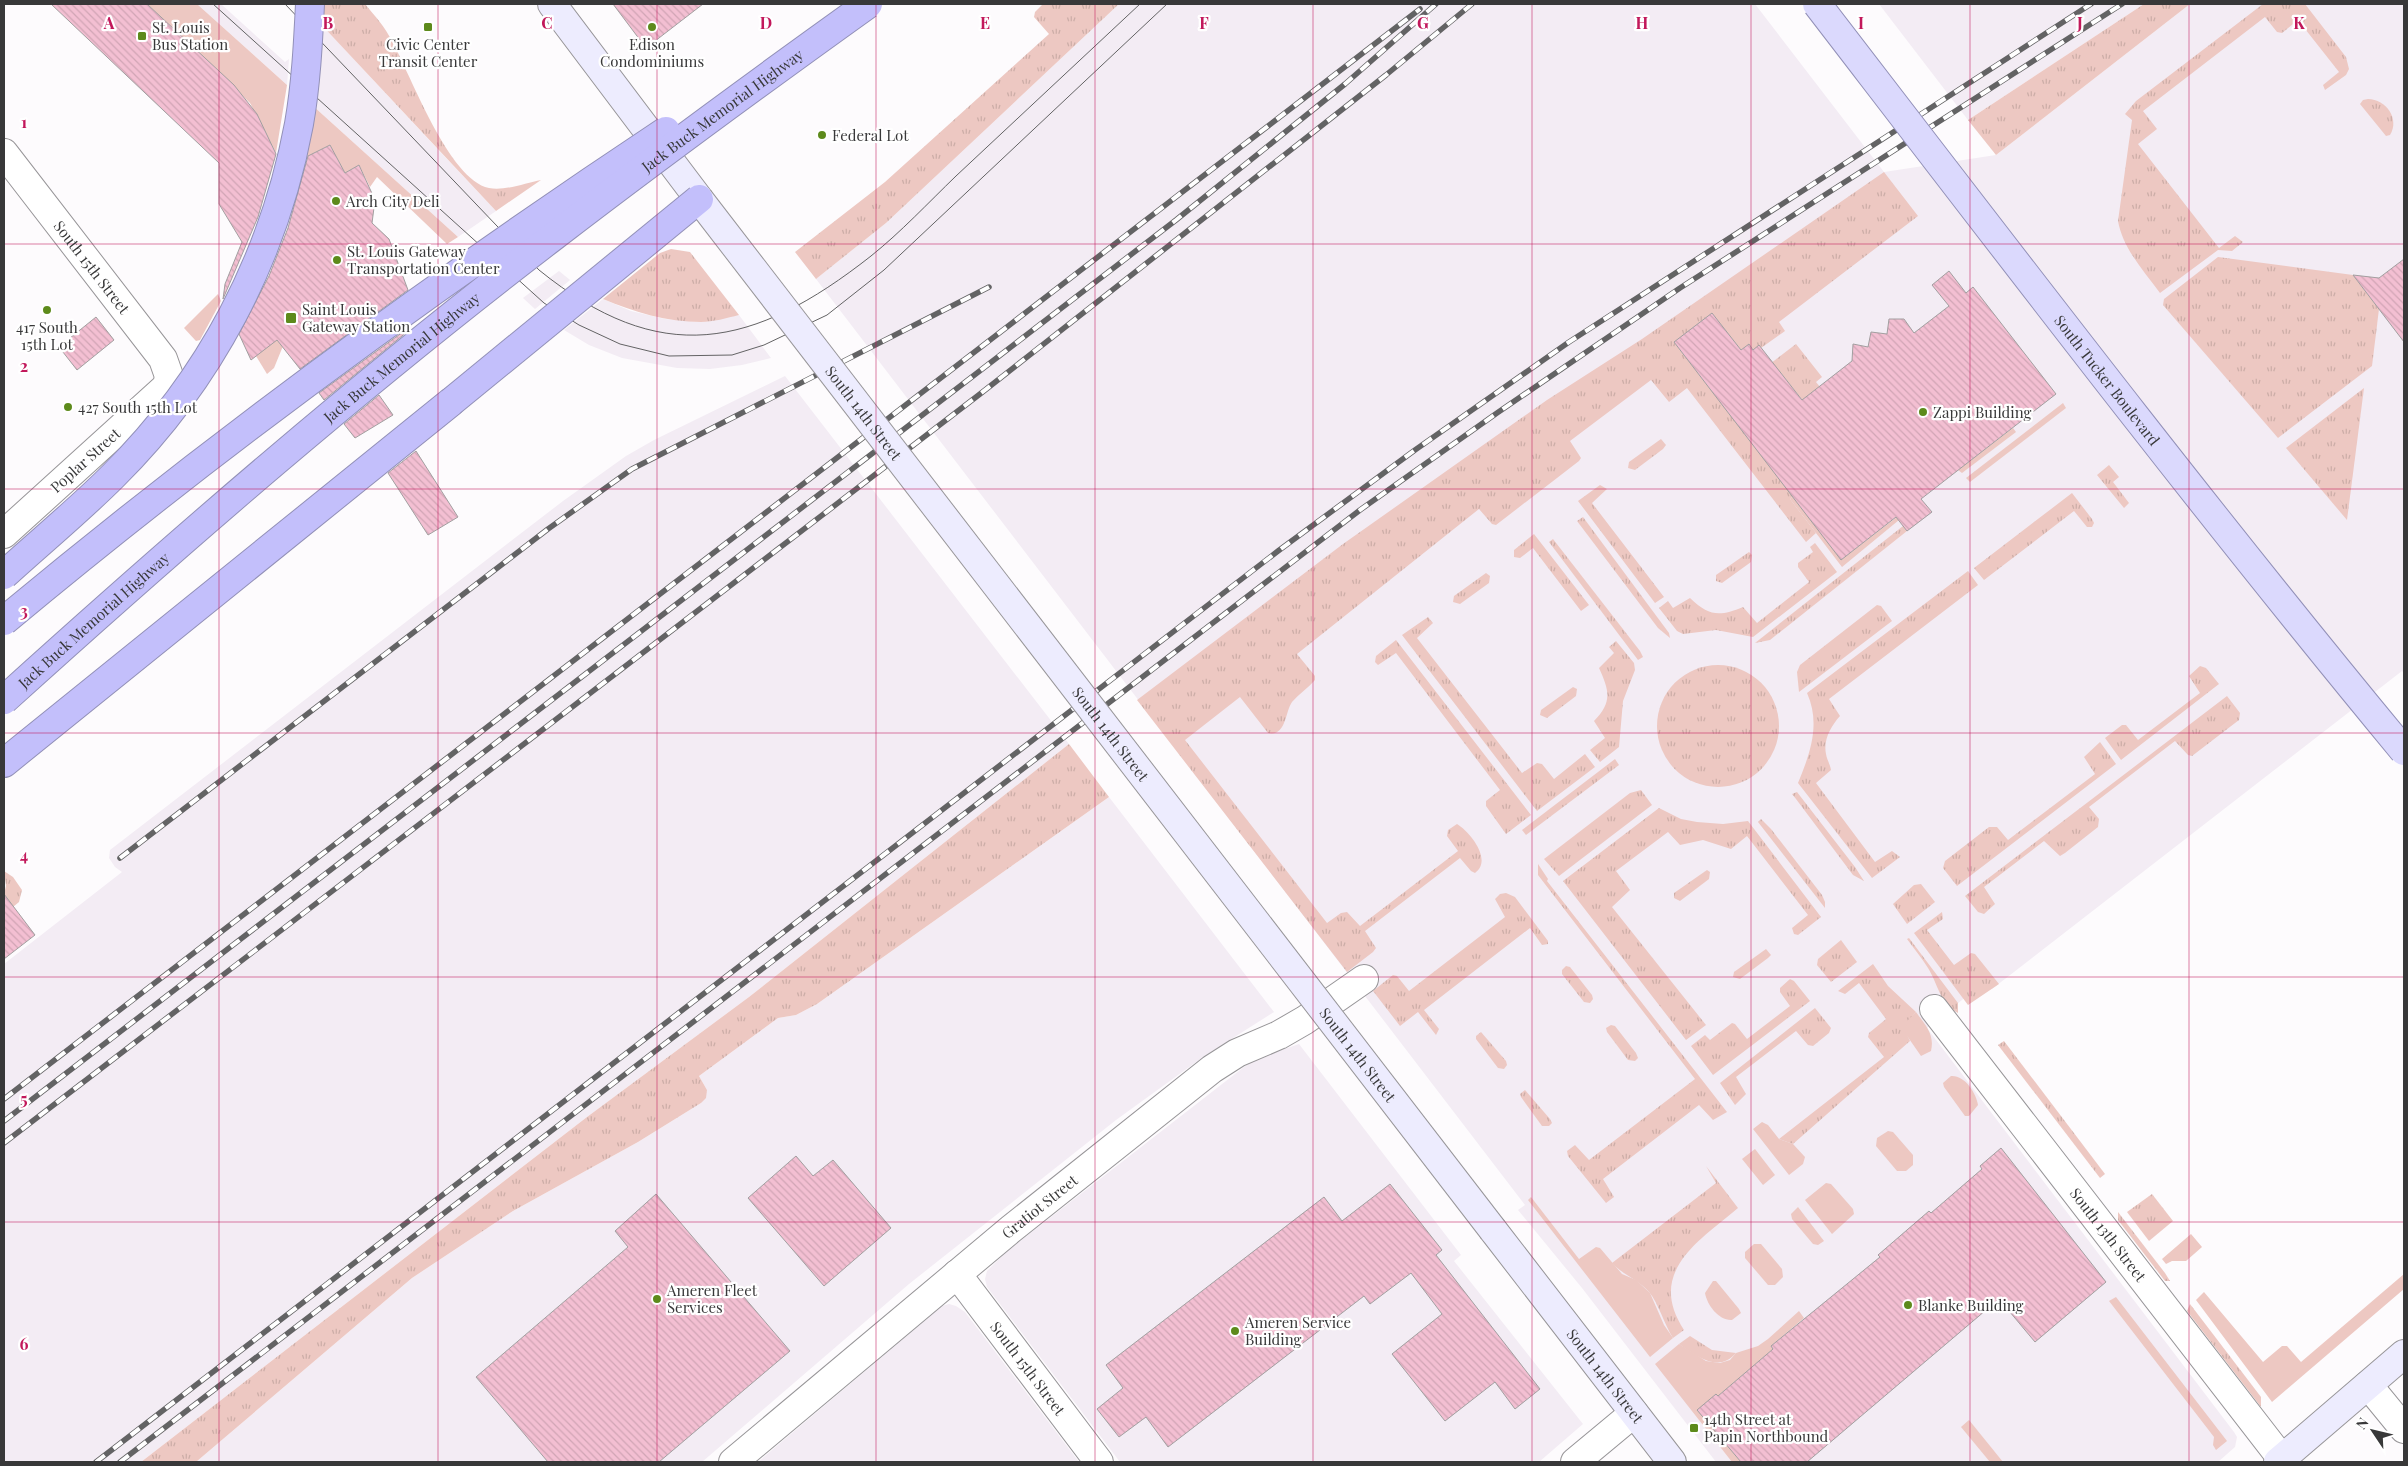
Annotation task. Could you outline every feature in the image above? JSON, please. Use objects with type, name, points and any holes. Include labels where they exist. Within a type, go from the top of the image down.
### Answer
[{"type":"highway","points":[[4,575],[93,496],[145,442],[171,412],[224,332],[265,248],[292,159],[304,89],[310,4]]},
{"type":"highway","name":"Jack Buck Memorial Highway","points":[[4,621],[225,444],[410,306],[856,4]]},
{"type":"highway","name":"Jack Buck Memorial Highway","points":[[4,700],[200,526],[391,366],[553,237],[868,4]]},
{"type":"highway","points":[[4,763],[324,507],[699,199]]},
{"type":"main road","name":"South 14th Street","points":[[552,4],[681,176],[1672,1462]]},
{"type":"main road","name":"South Tucker Boulevard","points":[[1817,4],[2127,406],[2404,751]]},
{"type":"main road","points":[[2280,1461],[2404,1354]]},
{"type":"street","name":"South 15th Street","points":[[4,153],[163,359],[170,376],[167,386]]},
{"type":"street","name":"Poplar Street","points":[[4,534],[167,386]]},
{"type":"street","name":"Gratiot Street","points":[[733,1462],[957,1274],[1212,1069],[1236,1052],[1279,1035],[1305,1020],[1364,979]]},
{"type":"street","name":"South 13th Street","points":[[1934,1009],[2280,1461]]},
{"type":"street","name":"South 15th Street","points":[[957,1274],[1099,1462]]},
{"type":"street","points":[[2368,1385],[2404,1429]]},
{"type":"street","points":[[1574,1462],[1634,1413]]},
{"type":"shaded area","points":[[197,4],[221,4],[285,62],[289,59],[287,85]]},
{"type":"shaded area","points":[[1119,4],[1755,4],[1884,172],[1996,155],[2190,4],[2404,4],[2404,673],[2402,671],[1992,989],[1972,992],[1927,1028],[2234,1432],[2237,1437],[2235,1447],[2218,1462],[1716,1462],[1582,1288],[1518,1210],[1525,1205],[816,279],[886,223]]},
{"type":"shaded area","points":[[1879,4],[2144,4],[1968,120]]},
{"type":"shaded area","points":[[319,22],[496,211],[458,237],[312,105]]},
{"type":"shaded area","points":[[559,271],[570,280],[535,309],[523,298]]},
{"type":"shaded area","points":[[603,299],[631,311],[665,319],[702,322],[739,315],[771,358],[742,365],[710,369],[677,368],[622,358],[589,345],[564,330]]},
{"type":"shaded area","points":[[785,376],[1069,744],[749,997],[587,1117],[141,1462],[4,1462],[4,964],[122,872],[115,867],[109,858],[110,850],[563,501],[626,456],[654,440]]},
{"type":"shaded area","points":[[1109,797],[1274,1012],[1203,1057],[1116,1120],[909,1284],[702,1462],[196,1462],[412,1278],[513,1211],[638,1142],[701,1103],[707,1090],[699,1076],[778,1018],[796,1015],[817,1004]]},
{"type":"shaded area","points":[[1299,1044],[1461,1255],[1454,1261],[1583,1424],[1539,1462],[1120,1462],[987,1287],[985,1279],[987,1271],[1006,1252],[1244,1067],[1258,1058]]},
{"type":"shaded area","points":[[949,1304],[965,1312],[1079,1462],[758,1462],[942,1306]]},
{"type":"green space","points":[[147,4],[197,4],[287,85],[276,153],[250,103]]},
{"type":"green space","points":[[302,4],[365,4],[389,36],[420,101],[446,147],[460,167],[474,181],[495,189],[509,188],[541,180],[496,211]]},
{"type":"green space","points":[[1043,4],[1119,4],[886,223],[816,279],[795,252],[885,182],[1049,34],[1034,17],[1035,12]]},
{"type":"green space","points":[[2144,4],[2190,4],[1996,155],[1968,120]]},
{"type":"green space","points":[[2263,4],[2305,4],[2346,57],[2349,69],[2346,75],[2325,90],[2323,85],[2339,72],[2298,20],[2282,33],[2277,32],[2265,17],[2143,111],[2157,129],[2138,144],[2219,248],[2235,236],[2243,242],[2232,251],[2218,250],[2160,293],[2129,250],[2118,221],[2132,120],[2125,114],[2136,101]]},
{"type":"green space","points":[[2368,99],[2380,102],[2390,111],[2393,129],[2390,135],[2386,136],[2360,104],[2363,100]]},
{"type":"green space","points":[[312,105],[458,237],[447,244],[377,177],[370,187],[359,165],[345,173],[330,145],[303,159]]},
{"type":"green space","points":[[1884,172],[1918,216],[1779,322],[1785,331],[1761,348],[1759,346],[1753,350],[1749,344],[1741,350],[1712,313],[1674,342],[1793,496],[1790,499],[1816,533],[1806,542],[1687,388],[1669,402],[1651,380],[1570,441],[1581,458],[1579,461],[1496,525],[1492,524],[1479,509],[1297,654],[1315,676],[1315,680],[1292,702],[1282,728],[1274,733],[1268,733],[1240,697],[1185,740],[1327,923],[1341,913],[1347,912],[1360,926],[1458,851],[1447,836],[1448,830],[1457,824],[1468,833],[1478,847],[1482,861],[1475,873],[1460,858],[1365,931],[1376,948],[1347,972],[1137,700],[1343,544],[1547,400],[1642,339]]},
{"type":"green space","points":[[671,249],[690,252],[739,315],[706,322],[688,322],[639,312],[603,299],[660,253]]},
{"type":"green space","points":[[2218,257],[2353,275],[2379,309],[2372,366],[2278,438],[2163,305],[2164,299]]},
{"type":"green space","points":[[218,294],[221,301],[200,340],[196,341],[184,328]]},
{"type":"green space","points":[[278,333],[283,346],[274,368],[267,374],[256,356]]},
{"type":"green space","points":[[1796,344],[1822,377],[1816,382],[1825,393],[1807,406],[1780,372],[1758,373]]},
{"type":"green space","points":[[2364,388],[2347,520],[2286,448]]},
{"type":"green space","points":[[2063,403],[2066,408],[1970,482],[1966,478]]},
{"type":"green space","points":[[2013,428],[2016,432],[1962,473],[1958,470]]},
{"type":"green space","points":[[1661,439],[1666,445],[1663,449],[1635,470],[1628,468],[1629,462]]},
{"type":"green space","points":[[2109,465],[2119,477],[2113,482],[2129,503],[2124,508],[2097,475]]},
{"type":"green space","points":[[1600,485],[1607,489],[1592,503],[1664,597],[1655,603],[1578,501]]},
{"type":"green space","points":[[2072,493],[2092,519],[2094,523],[2092,527],[2087,527],[2074,511],[1984,580],[1974,568]]},
{"type":"green space","points":[[1793,496],[1841,560],[1897,517],[1899,520],[1842,567],[1790,499]]},
{"type":"green space","points":[[1583,517],[1669,633],[1670,638],[1658,628],[1577,521]]},
{"type":"green space","points":[[1903,526],[1907,531],[1770,640],[1755,643]]},
{"type":"green space","points":[[1534,534],[1589,605],[1581,611],[1533,548],[1520,558],[1514,557],[1514,550]]},
{"type":"green space","points":[[1553,539],[1643,657],[1638,660],[1549,542]]},
{"type":"green space","points":[[1815,543],[1837,572],[1753,637],[1716,630],[1683,634],[1677,631],[1659,608],[1668,601],[1673,608],[1690,598],[1703,608],[1715,613],[1727,612],[1743,607],[1757,623],[1809,582],[1798,567],[1798,563],[1813,552],[1810,547]]},
{"type":"green space","points":[[1749,552],[1752,555],[1751,562],[1722,583],[1716,581],[1716,575]]},
{"type":"green space","points":[[1968,571],[1978,585],[1829,699],[1840,716],[1831,729],[1825,749],[1831,770],[1816,783],[1875,862],[1892,851],[1900,857],[1872,878],[1798,783],[1812,739],[1813,716],[1807,693]]},
{"type":"green space","points":[[1486,573],[1490,576],[1489,583],[1460,604],[1453,602],[1454,596]]},
{"type":"green space","points":[[1877,605],[1881,606],[1892,621],[1799,692],[1797,672],[1800,665]]},
{"type":"green space","points":[[1428,617],[1433,623],[1417,638],[1522,773],[1537,763],[1542,764],[1554,779],[1585,754],[1595,767],[1537,811],[1402,635]]},
{"type":"green space","points":[[1396,640],[1531,815],[1506,834],[1486,806],[1486,801],[1500,790],[1396,653],[1378,665],[1375,662],[1376,656]]},
{"type":"green space","points":[[1616,641],[1634,663],[1635,670],[1623,701],[1619,747],[1600,762],[1590,750],[1605,738],[1594,721],[1607,702],[1607,689],[1599,668],[1614,653],[1609,647]]},
{"type":"green space","points":[[1718,665],[1741,669],[1761,683],[1775,703],[1779,726],[1775,749],[1761,769],[1741,783],[1718,787],[1695,783],[1675,769],[1661,749],[1657,726],[1661,703],[1675,683],[1695,669]]},
{"type":"green space","points":[[2200,666],[2206,668],[2219,684],[2121,760],[2105,738],[2122,725],[2126,725],[2138,740],[2200,693],[2189,676]]},
{"type":"green space","points":[[1573,687],[1577,689],[1576,696],[1547,718],[1540,715],[1541,710]]},
{"type":"green space","points":[[2227,696],[2240,713],[2239,720],[2192,756],[2188,755],[2175,741],[2089,807],[2099,819],[2098,827],[2065,853],[2060,856],[2044,841],[1984,887],[1995,904],[1984,914],[1978,912],[1965,896]]},
{"type":"green space","points":[[2100,742],[2116,764],[1957,886],[1943,868],[1945,861],[1989,827],[1997,827],[2008,840],[2095,774],[2084,757]]},
{"type":"green space","points":[[1069,744],[1109,797],[817,1004],[796,1015],[778,1018],[699,1076],[707,1090],[706,1098],[701,1103],[638,1142],[513,1211],[412,1278],[196,1462],[141,1462],[587,1117],[749,997]]},
{"type":"green space","points":[[1615,759],[1619,765],[1526,835],[1522,830]]},
{"type":"green space","points":[[1641,790],[1652,805],[1559,876],[1544,859],[1630,793]]},
{"type":"green space","points":[[1797,792],[1864,881],[1853,875],[1792,794]]},
{"type":"green space","points":[[1659,808],[1681,819],[1697,822],[1723,824],[1748,821],[1821,917],[1798,935],[1794,934],[1792,928],[1808,915],[1747,836],[1731,849],[1703,840],[1680,845],[1668,832],[1616,871],[1630,890],[1612,907],[1706,1025],[1686,1040],[1563,881]]},
{"type":"green space","points":[[1761,819],[1771,829],[1822,895],[1825,908],[1758,822]]},
{"type":"green space","points":[[1538,864],[1548,879],[1547,881],[1727,1112],[1713,1120],[1699,1105],[1603,1179],[1614,1197],[1606,1203],[1568,1156],[1567,1151],[1575,1145],[1589,1160],[1695,1079],[1538,875]]},
{"type":"green space","points":[[1707,870],[1710,872],[1709,879],[1680,901],[1674,898],[1674,893]]},
{"type":"green space","points":[[4,871],[13,877],[22,890],[19,902],[13,907],[4,894],[6,886]]},
{"type":"green space","points":[[1921,884],[1935,902],[1907,924],[1893,904],[1914,885]]},
{"type":"green space","points":[[1506,893],[1515,897],[1548,941],[1548,944],[1542,945],[1530,928],[1424,1010],[1439,1029],[1436,1035],[1418,1012],[1400,1026],[1373,991],[1393,975],[1397,976],[1409,991],[1505,917],[1495,899],[1500,894]]},
{"type":"green space","points":[[1942,912],[1943,919],[1927,930],[1954,965],[1971,953],[1975,954],[1999,984],[1968,1005],[1914,933]]},
{"type":"green space","points":[[1909,938],[1958,1003],[1958,1013],[1943,999],[1928,968],[1907,939]]},
{"type":"green space","points":[[1841,940],[1857,962],[1831,982],[1817,965],[1818,959]]},
{"type":"green space","points":[[1766,949],[1771,955],[1768,958],[1740,979],[1733,977],[1734,972]]},
{"type":"green space","points":[[1873,964],[1888,986],[1916,1012],[1910,1019],[1906,1029],[1910,1041],[1793,1144],[1779,1139],[1884,1057],[1868,1037],[1869,1033],[1886,1019],[1859,983],[1845,994],[1838,991]]},
{"type":"green space","points":[[1566,966],[1570,967],[1592,995],[1593,999],[1590,1003],[1584,1002],[1562,974],[1562,970]]},
{"type":"green space","points":[[1790,979],[1794,981],[1810,1001],[1713,1075],[1691,1046],[1705,1035],[1710,1040],[1732,1023],[1735,1024],[1747,1039],[1790,1006],[1780,992],[1780,988]]},
{"type":"green space","points":[[1815,1008],[1831,1028],[1829,1033],[1813,1046],[1808,1045],[1796,1031],[1736,1077],[1746,1094],[1735,1105],[1720,1083]]},
{"type":"green space","points":[[1916,1012],[1932,1040],[1931,1051],[1921,1056],[1905,1033],[1907,1021]]},
{"type":"green space","points":[[1611,1025],[1615,1026],[1636,1053],[1638,1058],[1635,1061],[1628,1060],[1607,1032],[1606,1028]]},
{"type":"green space","points":[[1481,1032],[1506,1061],[1507,1065],[1504,1069],[1498,1068],[1476,1039],[1476,1036]]},
{"type":"green space","points":[[2004,1041],[2105,1174],[2100,1178],[1998,1045]]},
{"type":"green space","points":[[1951,1076],[1961,1078],[1975,1095],[1978,1105],[1969,1116],[1965,1116],[1944,1087],[1943,1083]]},
{"type":"green space","points":[[1525,1090],[1550,1119],[1552,1123],[1549,1126],[1542,1126],[1521,1097],[1520,1094]]},
{"type":"green space","points":[[1762,1122],[1768,1125],[1779,1139],[1793,1144],[1805,1157],[1803,1164],[1789,1175],[1753,1129]]},
{"type":"green space","points":[[1888,1131],[1893,1132],[1913,1155],[1913,1165],[1906,1171],[1897,1171],[1876,1146],[1877,1138]]},
{"type":"green space","points":[[1755,1149],[1775,1175],[1763,1185],[1742,1159]]},
{"type":"green space","points":[[1706,1166],[1738,1208],[1694,1246],[1682,1260],[1674,1275],[1671,1291],[1674,1309],[1684,1330],[1673,1338],[1656,1302],[1649,1292],[1612,1263],[1716,1183]]},
{"type":"green space","points":[[1826,1183],[1831,1184],[1853,1209],[1854,1214],[1832,1234],[1805,1200]]},
{"type":"green space","points":[[2152,1194],[2173,1221],[2149,1241],[2127,1212]]},
{"type":"green space","points":[[1531,1197],[1579,1259],[1596,1247],[1600,1248],[1622,1274],[1636,1280],[1650,1293],[1664,1325],[1673,1338],[1650,1357],[1528,1200]]},
{"type":"green space","points":[[1798,1207],[1824,1241],[1818,1245],[1813,1244],[1792,1219],[1791,1214]]},
{"type":"green space","points":[[2118,1212],[2170,1281],[2165,1281],[2118,1220]]},
{"type":"green space","points":[[2191,1234],[2202,1247],[2186,1261],[2172,1261],[2166,1264],[2162,1259]]},
{"type":"green space","points":[[1754,1244],[1761,1244],[1782,1269],[1783,1277],[1775,1285],[1768,1285],[1745,1258],[1745,1252]]},
{"type":"green space","points":[[2404,1274],[2404,1289],[2272,1402],[2196,1300],[2204,1292],[2263,1362],[2282,1346],[2287,1346],[2301,1362]]},
{"type":"green space","points":[[1713,1281],[1716,1281],[1741,1313],[1732,1320],[1727,1320],[1718,1315],[1708,1302],[1705,1293]]},
{"type":"green space","points":[[2116,1297],[2227,1441],[2216,1450],[2213,1445],[2214,1437],[2109,1301]]},
{"type":"green space","points":[[2190,1304],[2261,1397],[2261,1407],[2187,1311]]},
{"type":"green space","points":[[1799,1311],[1804,1318],[1771,1346],[1773,1349],[1718,1396],[1716,1394],[1698,1410],[1741,1462],[1732,1462],[1655,1364],[1679,1344],[1706,1361],[1720,1363],[1730,1360],[1736,1353],[1758,1346],[1768,1339]]},
{"type":"green space","points":[[1690,1336],[1712,1350],[1736,1353],[1722,1362],[1708,1361],[1693,1354],[1679,1344]]},
{"type":"green space","points":[[1969,1420],[2003,1462],[1990,1462],[1961,1427]]},
{"type":"building","points":[[51,4],[147,4],[234,85],[257,114],[276,154],[258,217],[223,299],[225,284],[242,242],[219,204],[219,163]]},
{"type":"building","name":"Edison Condominiums","points":[[613,4],[703,4],[646,48]]},
{"type":"building","points":[[330,145],[345,173],[359,165],[375,200],[372,223],[389,239],[408,290],[300,369],[277,340],[251,360],[239,334],[269,276],[288,228],[308,156]]},
{"type":"building","points":[[2404,259],[2404,342],[2353,275],[2379,278]]},
{"type":"building","name":"Zappi Building","points":[[1949,271],[1966,293],[1973,287],[2056,394],[1921,499],[1932,512],[1907,531],[1896,517],[1841,560],[1674,342],[1712,313],[1741,350],[1749,344],[1753,350],[1759,345],[1802,400],[1852,361],[1853,344],[1868,347],[1871,332],[1887,334],[1889,319],[1904,319],[1914,333],[1949,306],[1932,285]]},
{"type":"building","points":[[96,317],[114,340],[77,370],[59,347]]},
{"type":"building","points":[[407,329],[408,331],[324,400],[319,393]]},
{"type":"building","points":[[379,395],[393,415],[355,438],[344,424]]},
{"type":"building","points":[[416,451],[458,517],[428,535],[388,473]]},
{"type":"building","points":[[4,894],[35,935],[4,959]]},
{"type":"building","name":"Blanke Building","points":[[2001,1148],[2106,1282],[2035,1342],[1999,1299],[1807,1462],[1741,1462],[1697,1410],[1716,1394],[1718,1396],[1773,1349],[1771,1346],[1880,1257],[1878,1255],[1982,1169],[1980,1166]]},
{"type":"building","points":[[796,1156],[813,1176],[833,1160],[891,1228],[824,1286],[748,1198]]},
{"type":"building","points":[[1390,1184],[1442,1250],[1436,1255],[1540,1389],[1515,1409],[1495,1382],[1445,1421],[1392,1354],[1442,1314],[1411,1273],[1370,1304],[1364,1296],[1168,1447],[1146,1417],[1119,1437],[1097,1409],[1123,1388],[1106,1365],[1324,1197],[1342,1221]]},
{"type":"building","name":"Ameren Fleet Services","points":[[656,1194],[790,1351],[659,1462],[548,1462],[476,1377],[628,1247],[615,1231]]},
{"type":"tram line","points":[[213,4],[544,303],[579,325],[620,344],[669,356],[732,355],[764,345],[827,315],[884,270],[1167,4]]},
{"type":"tram line","points":[[285,4],[539,270],[583,301],[625,322],[666,333],[706,335],[746,327],[786,311],[828,287],[871,256],[1140,4]]},
{"type":"railway","points":[[4,1121],[1176,220],[1345,84],[1436,4]]},
{"type":"railway","points":[[4,1143],[980,394],[1386,75],[1472,4]]},
{"type":"railway","points":[[96,1462],[1278,551],[1415,450],[1569,342],[2091,4]]},
{"type":"railway","points":[[120,1462],[1360,510],[1497,413],[1680,288],[2122,4]]},
{"type":"railway","points":[[4,1099],[1420,9]]},
{"type":"railway","points":[[120,858],[548,529],[632,469],[989,287]]},
{"type":"place","name":"Civic Center Transit Center","points":[[428,27]]},
{"type":"place","name":"Edison Condominiums","points":[[652,27]]},
{"type":"place","name":"St. Louis Bus Station","points":[[142,36]]},
{"type":"place","name":"Federal Lot","points":[[822,135]]},
{"type":"place","name":"Arch City Deli","points":[[336,201]]},
{"type":"place","name":"St. Louis Gateway Transportation Center","points":[[337,260]]},
{"type":"place","name":"417 South 15th Lot","points":[[47,310]]},
{"type":"place","name":"Saint Louis Gateway Station","points":[[291,318]]},
{"type":"place","name":"427 South 15th Lot","points":[[68,407]]},
{"type":"place","name":"Zappi Building","points":[[1923,412]]},
{"type":"place","name":"Ameren Fleet Services","points":[[657,1299]]},
{"type":"place","name":"Blanke Building","points":[[1908,1305]]},
{"type":"place","name":"Ameren Service Building","points":[[1235,1331]]},
{"type":"place","name":"14th Street at Papin Northbound","points":[[1694,1428]]}]
